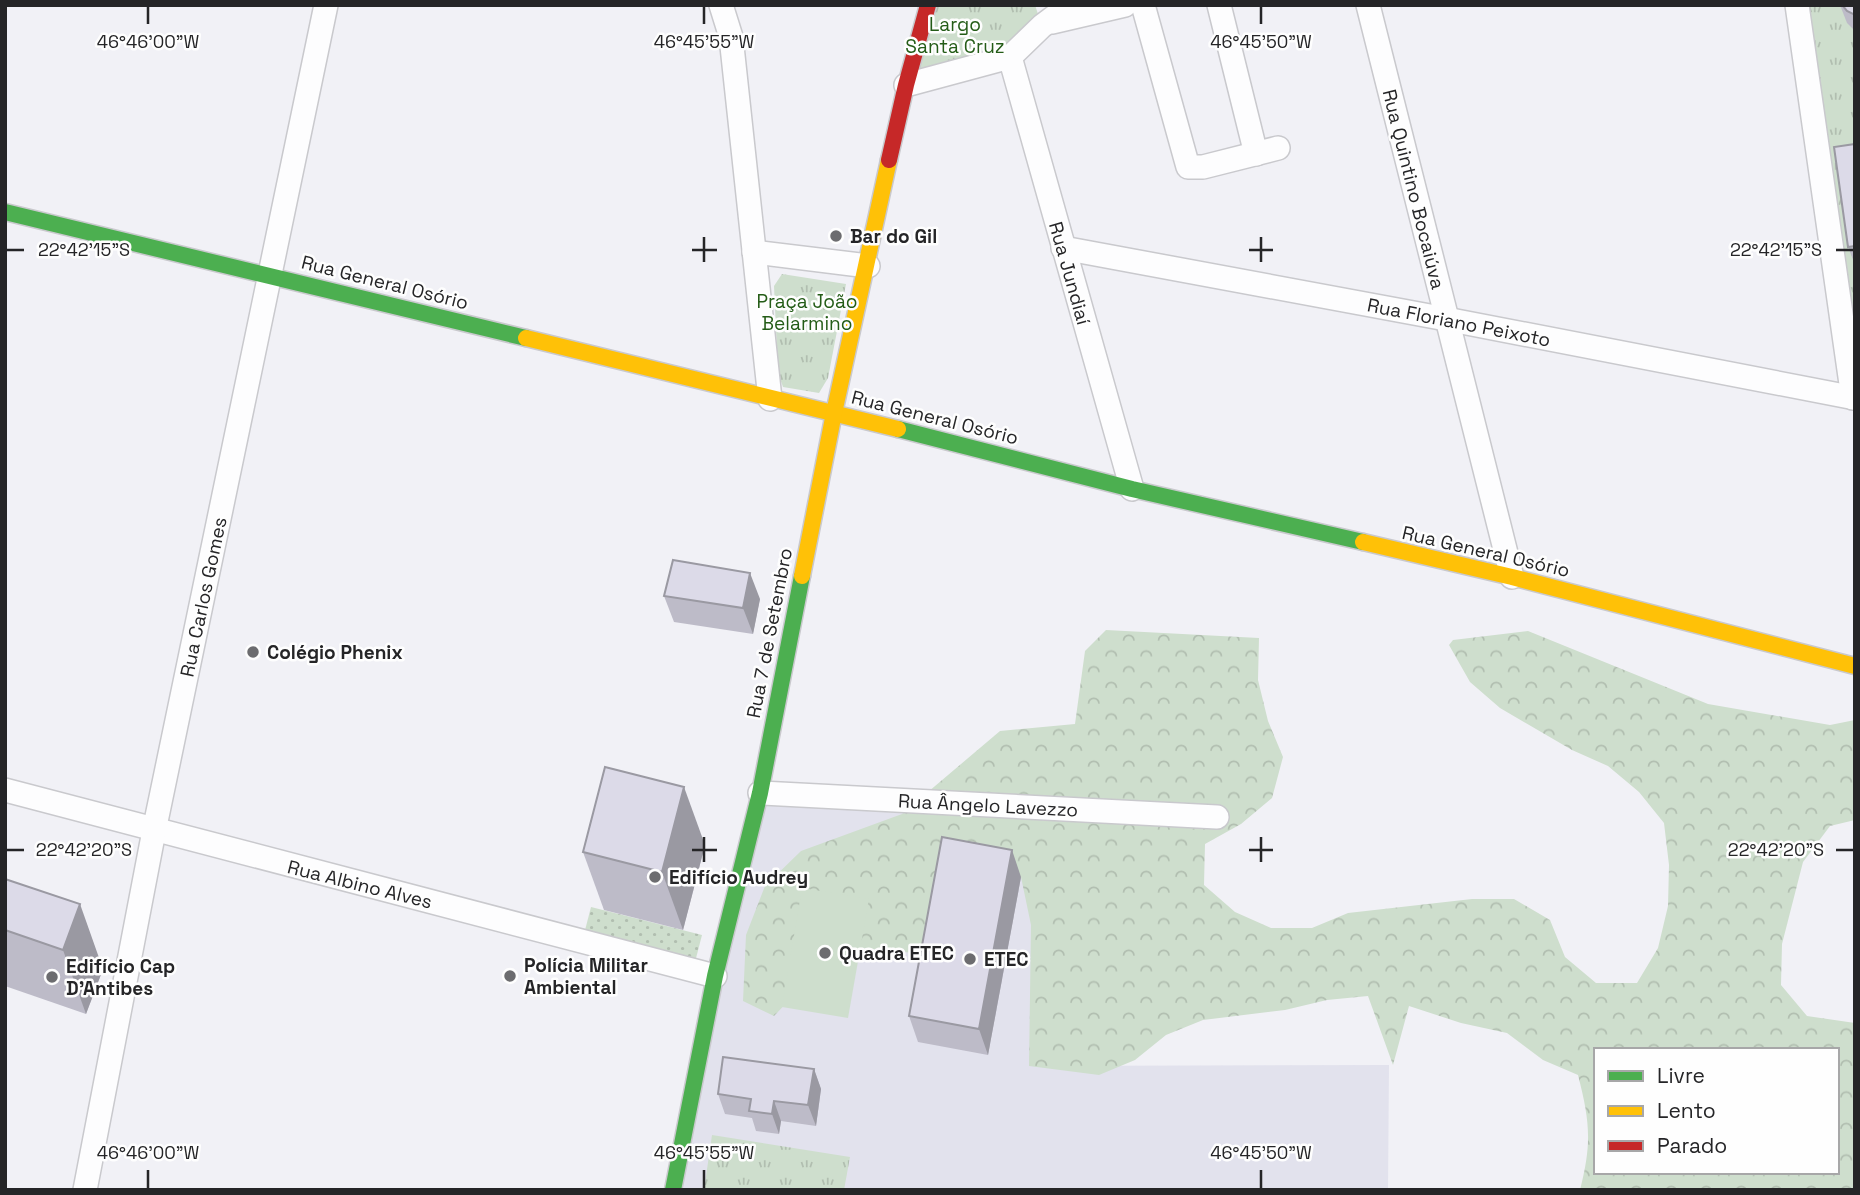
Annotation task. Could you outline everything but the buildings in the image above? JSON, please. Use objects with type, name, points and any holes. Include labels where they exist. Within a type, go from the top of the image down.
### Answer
[{"type":"street","name":"Rua Carlos Gomes","points":[[85,1190],[154,831],[326,5]]},
{"type":"street","points":[[721,5],[731,37],[770,399]]},
{"type":"street","points":[[906,85],[928,5]]},
{"type":"street","points":[[906,85],[1010,57],[1043,14],[1070,5]]},
{"type":"street","points":[[1043,14],[1125,5]]},
{"type":"street","points":[[1143,5],[1188,167],[1203,167],[1267,151],[1219,5]]},
{"type":"street","name":"Rua Quintino Bocaiúva","points":[[1368,5],[1512,577]]},
{"type":"street","points":[[1797,5],[1854,398]]},
{"type":"street","name":"Rua Jundiaí","points":[[1010,57],[1132,489]]},
{"type":"street","name":"Rua 7 de Setembro","points":[[673,1190],[715,976],[760,793],[834,413],[906,85]]},
{"type":"street","name":"Rua General Osório","points":[[5,212],[834,413],[1132,489],[1512,577],[1855,666]]},
{"type":"street","name":"Rua Floriano Peixoto","points":[[1063,248],[1854,398]]},
{"type":"street","points":[[754,252],[868,266]]},
{"type":"street","name":"Rua Albino Alves","points":[[5,790],[715,976]]},
{"type":"street","name":"Rua Ângelo Lavezzo","points":[[760,793],[1217,817]]},
{"type":"shaded area","points":[[760,793],[1084,810],[1029,1066],[1389,1065],[1388,1190],[680,1190]]},
{"type":"green space","name":"Largo Santa Cruz","points":[[932,5],[1035,5],[1042,26],[1010,57],[909,73]]},
{"type":"green space","points":[[1799,5],[1855,5],[1855,391]]},
{"type":"green space","name":"Praça João Belarmino","points":[[782,274],[846,284],[828,378],[819,393],[783,387],[778,373],[774,286]]},
{"type":"green space","points":[[1106,630],[1259,638],[1258,680],[1268,721],[1283,757],[1272,798],[1241,824],[1205,844],[1204,885],[1235,912],[1271,928],[1312,928],[1348,913],[1472,899],[1514,899],[1550,920],[1565,957],[1596,983],[1637,983],[1658,948],[1668,906],[1669,865],[1664,823],[1639,792],[1608,766],[1572,750],[1500,708],[1470,682],[1449,645],[1453,640],[1528,631],[1708,704],[1830,725],[1855,720],[1855,820],[1830,826],[1803,862],[1782,944],[1781,985],[1807,1016],[1855,1023],[1855,1190],[1580,1190],[1588,1133],[1578,1075],[1543,1060],[1507,1033],[1461,1023],[1409,1006],[1393,1065],[1368,996],[1203,1020],[1166,1035],[1135,1060],[1099,1075],[1029,1066],[1031,925],[1021,877],[1012,867],[988,858],[935,955],[841,946],[774,1016],[743,1001],[746,935],[765,886],[801,851],[902,814],[1000,731],[1075,724],[1085,651]]},
{"type":"green space","name":"Quadra ETEC","points":[[802,888],[869,899],[848,1018],[782,1007]]},
{"type":"green space","points":[[591,907],[702,935],[694,966],[583,938]]},
{"type":"green space","points":[[712,1135],[850,1157],[844,1190],[704,1190]]},
{"type":"traffic: fast","points":[[5,212],[526,338]]},
{"type":"traffic: fast","points":[[898,429],[1132,489],[1363,542]]},
{"type":"traffic: fast","points":[[673,1190],[715,976],[760,793],[802,576]]},
{"type":"traffic: slow","points":[[802,576],[889,160]]},
{"type":"traffic: slow","points":[[526,338],[898,429]]},
{"type":"traffic: slow","points":[[1363,542],[1512,577],[1855,666]]},
{"type":"traffic: jam","points":[[889,160],[928,5]]},
{"type":"place","name":"Bar do Gil","points":[[836,236]]},
{"type":"place","name":"Colégio Phenix","points":[[253,652]]},
{"type":"place","name":"Edifício Audrey","points":[[655,877]]},
{"type":"place","name":"Quadra ETEC","points":[[825,953]]},
{"type":"place","name":"ETEC","points":[[970,959]]},
{"type":"place","name":"Polícia Militar Ambiental","points":[[510,976]]},
{"type":"place","name":"Edifício Cap D'Antibes","points":[[52,977]]}]
